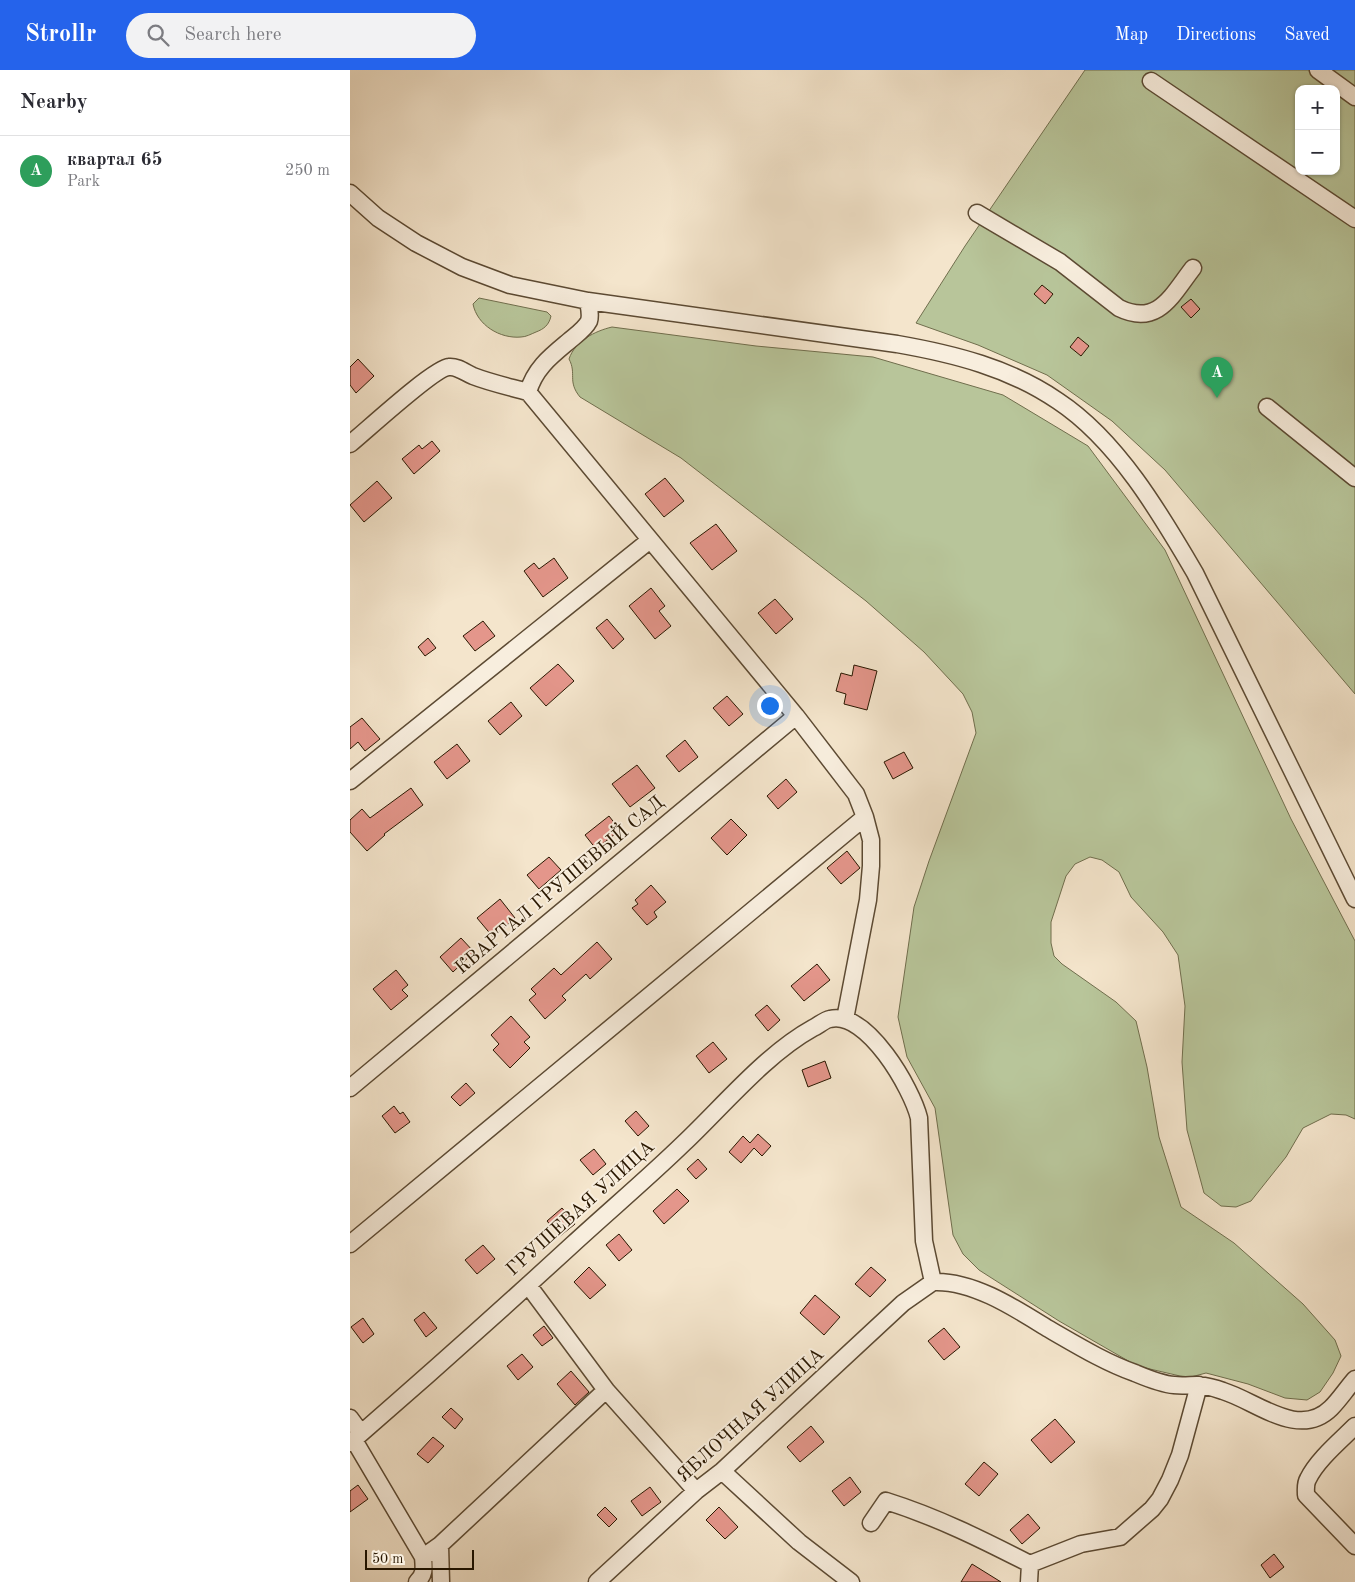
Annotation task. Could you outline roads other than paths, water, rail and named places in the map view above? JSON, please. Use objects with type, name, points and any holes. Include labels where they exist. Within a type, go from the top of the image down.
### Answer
[{"type":"street","points":[[1318,70],[1355,97]]},
{"type":"street","points":[[1151,82],[1355,219]]},
{"type":"street","points":[[350,193],[378,218],[416,243],[462,267],[510,285],[588,301],[927,349],[993,368],[1044,393],[1072,412],[1108,444],[1125,466],[1195,573],[1355,899]]},
{"type":"street","points":[[977,213],[1044,251],[1119,308],[1129,313],[1139,315],[1153,313],[1166,302],[1193,268]]},
{"type":"street","points":[[528,392],[531,381],[541,365],[583,329],[589,320],[588,301]]},
{"type":"street","points":[[350,444],[442,368],[450,366],[474,376],[528,392],[796,716],[856,794],[871,840],[871,866],[868,900],[845,1019],[860,1027],[874,1040],[894,1067],[916,1105],[919,1118],[924,1241],[933,1282],[962,1285],[996,1299],[1102,1358],[1133,1373],[1175,1386],[1199,1385],[1224,1391],[1281,1417],[1299,1421],[1313,1419],[1330,1409],[1355,1379]]},
{"type":"street","points":[[1267,407],[1355,478]]},
{"type":"street","points":[[350,781],[650,540]]},
{"type":"street","name":"КВАРТАЛ ГРУШЕВЫЙ САД","points":[[350,1088],[796,716]]},
{"type":"street","points":[[350,1244],[865,817]]},
{"type":"street","name":"ГРУШЕВАЯ УЛИЦА","points":[[355,1438],[684,1144],[780,1050],[830,1019],[845,1019]]},
{"type":"street","name":"ЯБЛОЧНАЯ УЛИЦА","points":[[597,1582],[696,1491],[722,1471],[904,1303],[933,1282]]},
{"type":"street","points":[[528,1285],[606,1390],[696,1491]]},
{"type":"street","points":[[871,1523],[886,1501],[918,1511],[967,1532],[1030,1564],[1081,1544],[1120,1537],[1152,1509],[1167,1486],[1180,1455],[1199,1385]]},
{"type":"street","points":[[422,1557],[440,1545],[606,1390]]},
{"type":"street","points":[[350,1418],[355,1438],[422,1557],[424,1570],[422,1578],[417,1582]]},
{"type":"street","points":[[1355,1426],[1313,1471],[1305,1487],[1306,1495],[1355,1546]]},
{"type":"street","points":[[722,1471],[800,1542],[851,1582]]},
{"type":"street","points":[[440,1545],[440,1582]]},
{"type":"street","points":[[1029,1582],[1030,1564]]},
{"type":"place","name":"квартал 65","points":[[1217,398]]}]
